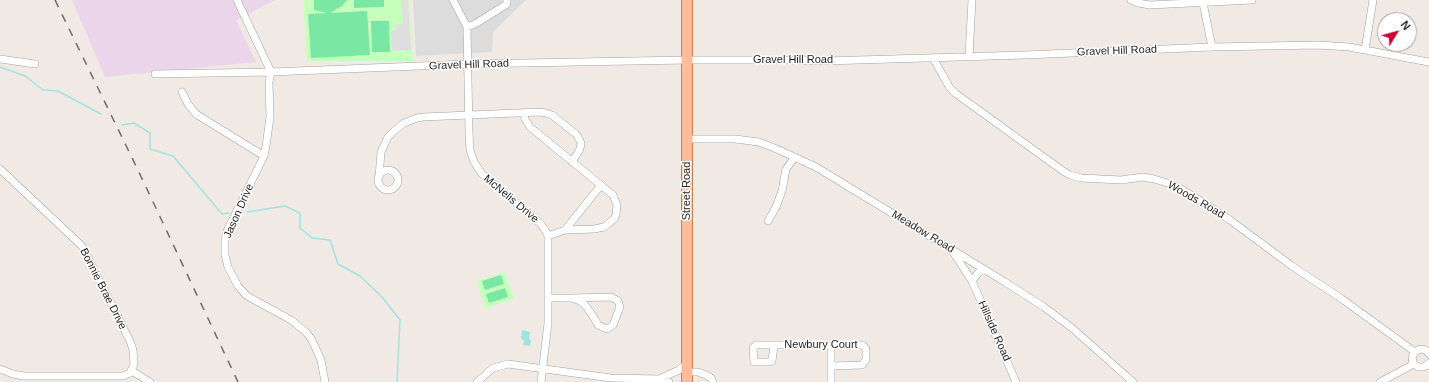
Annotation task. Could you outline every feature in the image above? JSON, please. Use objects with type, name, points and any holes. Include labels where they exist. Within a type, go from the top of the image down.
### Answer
[{"type":"main road","name":"Street Road","points":[[687,0],[687,379]]},
{"type":"street","points":[[237,0],[271,72]]},
{"type":"street","points":[[453,0],[467,27],[475,24],[507,4],[507,0]]},
{"type":"street","points":[[969,57],[972,0]]},
{"type":"street","points":[[1131,0],[1150,5],[1252,0]]},
{"type":"street","points":[[1365,50],[1373,0]]},
{"type":"street","points":[[1203,3],[1212,47]]},
{"type":"street","name":"McNelis Drive","points":[[467,27],[470,150],[477,168],[482,174],[535,218],[548,236]]},
{"type":"street","name":"Gravel Hill Road","points":[[155,74],[271,72],[468,64],[687,60],[826,61],[1212,47],[1318,45],[1349,47],[1429,62]]},
{"type":"street","name":"Woods Road","points":[[933,58],[950,88],[955,93],[1063,171],[1081,178],[1121,180],[1143,178],[1154,179],[1174,185],[1230,220],[1292,266],[1342,299],[1415,352]]},
{"type":"street","points":[[0,59],[35,64]]},
{"type":"street","name":"Jason Drive","points":[[271,72],[269,82],[270,126],[264,156],[227,231],[224,246],[226,261],[238,286],[247,296],[291,320],[306,332],[321,360],[325,382]]},
{"type":"street","points":[[182,92],[188,104],[196,114],[264,156]]},
{"type":"street","points":[[524,113],[525,119],[530,127],[613,195],[616,199],[618,209],[614,219],[599,229],[565,230],[548,236],[548,323],[541,382]]},
{"type":"street","points":[[379,177],[381,152],[388,137],[399,127],[417,118],[546,113],[552,115],[575,132],[581,143],[577,155],[572,162]]},
{"type":"street","name":"Meadow Road","points":[[687,139],[724,138],[759,142],[795,157],[835,179],[1044,307],[1072,328],[1133,382]]},
{"type":"street","points":[[768,221],[776,208],[782,190],[784,173],[795,157]]},
{"type":"street","name":"Bonnie Brae Drive","points":[[0,169],[77,240],[86,252],[130,342],[134,364],[132,371]]},
{"type":"street","points":[[565,230],[601,185]]},
{"type":"street","name":"Hillside Road","points":[[950,249],[972,281],[1016,382]]},
{"type":"street","points":[[972,281],[978,272],[987,271]]},
{"type":"street","points":[[549,298],[571,298],[611,298],[618,302],[620,307],[611,327],[604,328],[598,326],[591,312],[585,305],[580,301],[571,298]]},
{"type":"street","name":"Newbury Court","points":[[774,345],[863,345],[866,349],[866,361],[862,365],[831,366]]},
{"type":"street","points":[[831,345],[831,382]]},
{"type":"street","points":[[1429,353],[1423,349],[1415,352],[1412,357],[1414,364],[1421,368],[1427,366],[1429,363]]},
{"type":"street","points":[[658,379],[679,370],[685,365],[688,354]]},
{"type":"street","points":[[477,382],[488,372],[501,365],[515,364],[543,370],[620,380],[658,379],[669,382]]},
{"type":"street","points":[[1380,382],[1414,364]]},
{"type":"street","points":[[0,369],[13,374],[30,376],[123,376],[132,371],[150,382]]},
{"type":"street","points":[[687,379],[698,372],[712,378],[713,382]]},
{"type":"shaded area","points":[[72,0],[275,0],[236,20],[256,62],[105,77]]},
{"type":"shaded area","points":[[401,0],[408,0],[411,50],[392,51],[391,30],[396,30],[396,24],[403,24]]},
{"type":"shaded area","points":[[413,0],[526,0],[493,32],[492,52],[416,56]]},
{"type":"green space","points":[[303,0],[409,0],[413,61],[307,61]]},
{"type":"green space","points":[[314,0],[347,0],[342,6],[330,13],[367,11],[370,55],[311,58],[308,14],[327,13],[314,10]]},
{"type":"green space","points":[[354,0],[384,0],[384,7],[354,8]]},
{"type":"green space","points":[[371,21],[389,21],[390,52],[372,52]]},
{"type":"green space","points":[[505,272],[514,299],[485,308],[477,281]]},
{"type":"green space","points":[[501,275],[504,284],[485,290],[482,281]]},
{"type":"green space","points":[[505,288],[508,297],[489,303],[486,294]]},
{"type":"water","points":[[522,330],[530,332],[530,346],[523,345],[524,340],[521,339]]},
{"type":"waterway","points":[[0,67],[25,76],[43,90],[58,91],[101,114]]},
{"type":"waterway","points":[[122,125],[134,123],[150,133],[150,149],[173,156],[222,214],[229,213]]},
{"type":"waterway","points":[[247,212],[285,206],[300,213],[300,228],[312,238],[330,240],[338,264],[360,276],[383,298],[400,320],[397,382]]},
{"type":"railway","points":[[55,0],[137,168],[238,382]]}]
